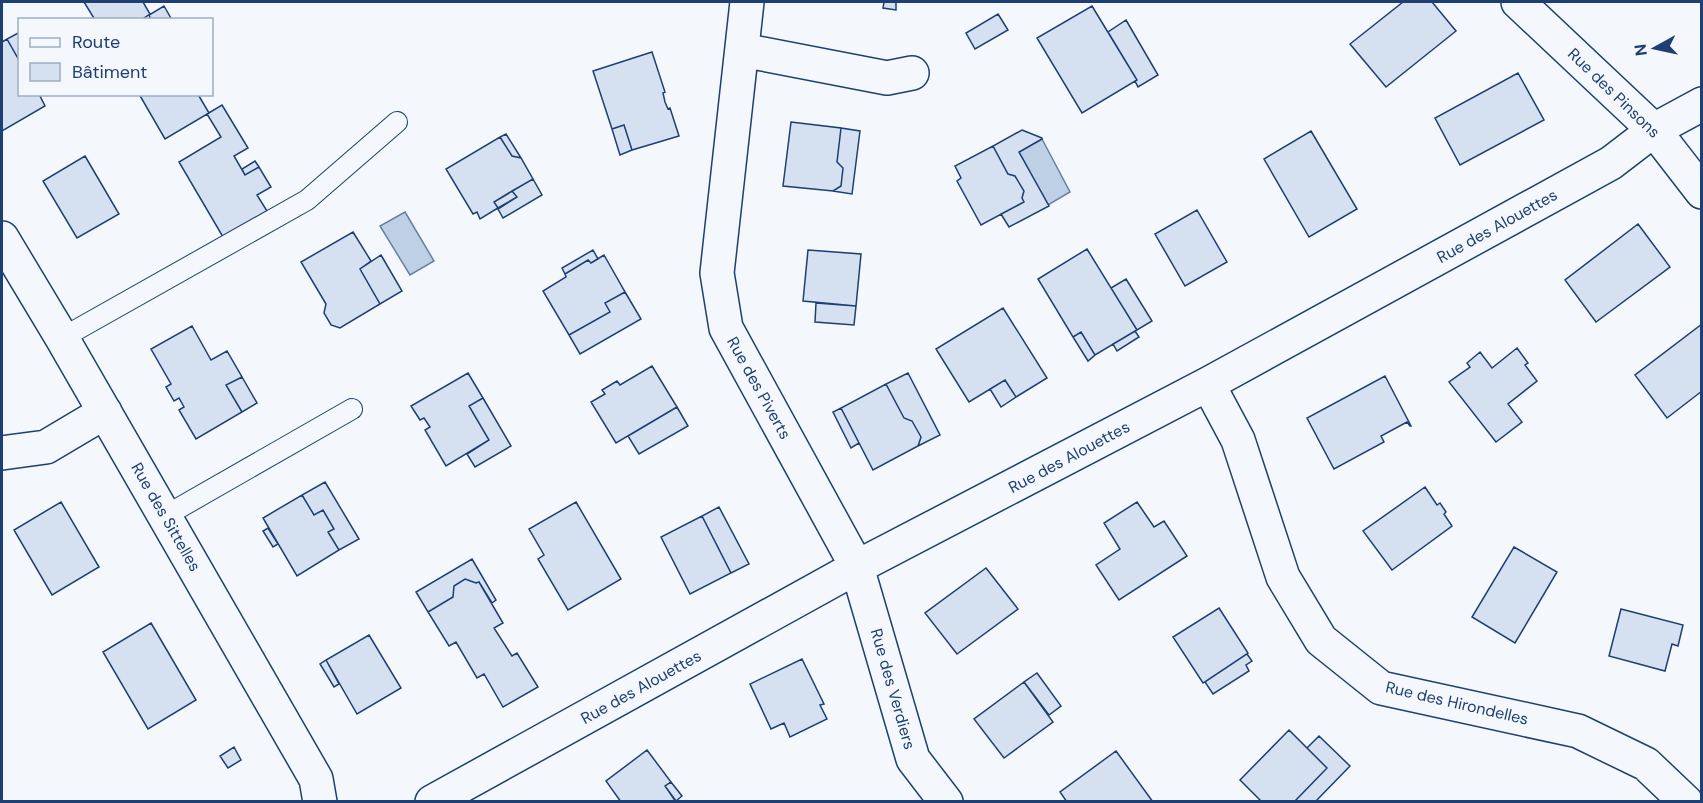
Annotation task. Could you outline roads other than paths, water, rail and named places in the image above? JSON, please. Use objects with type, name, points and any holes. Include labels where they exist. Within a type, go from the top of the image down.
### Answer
[{"type":"street","name":"Rue des Piverts","points":[[747,2],[717,273],[726,328],[857,567]]},
{"type":"street","name":"Rue des Pinsons","points":[[1518,2],[1654,130],[1701,192]]},
{"type":"street","points":[[742,50],[887,78],[912,73]]},
{"type":"street","name":"Rue des Alouettes","points":[[432,801],[857,567],[1208,384],[1611,163],[1654,130],[1701,104]]},
{"type":"street","name":"Rue des Sittelles","points":[[2,237],[316,779],[320,801]]},
{"type":"street","name":"Rue des Hirondelles","points":[[1208,384],[1238,440],[1283,577],[1321,640],[1381,688],[1578,731],[1646,764],[1686,801]]},
{"type":"street","points":[[2,453],[46,447],[105,412]]},
{"type":"street","name":"Rue des Verdiers","points":[[857,567],[913,759],[946,801]]},
{"type":"lane","points":[[62,338],[307,200],[397,122]]},
{"type":"lane","points":[[165,516],[352,409]]},
{"type":"water","points":[[1042,139],[1070,192],[1048,205],[1019,152]]},
{"type":"water","points":[[405,212],[434,261],[410,275],[380,226]]}]
